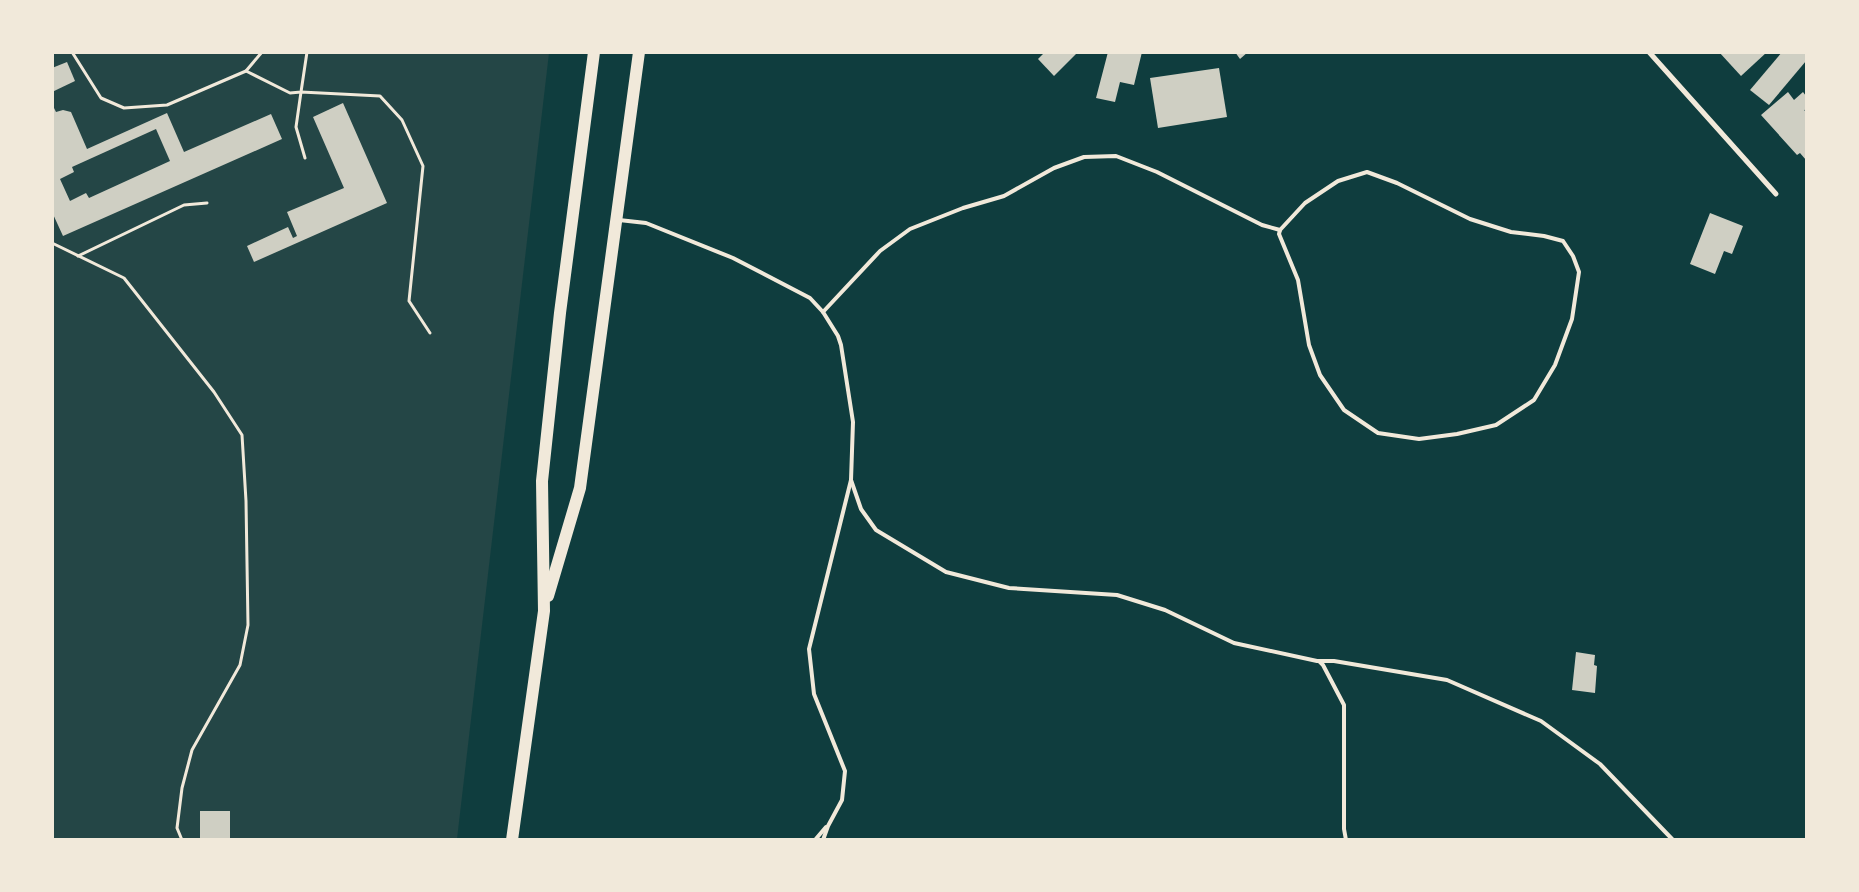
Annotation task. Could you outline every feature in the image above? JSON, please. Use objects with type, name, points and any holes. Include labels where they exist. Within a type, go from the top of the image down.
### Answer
[{"type":"main road","points":[[544,611],[542,481],[560,313],[594,52]]},
{"type":"main road","points":[[512,840],[544,611],[580,488],[639,52]]},
{"type":"street","points":[[1649,52],[1776,194]]},
{"type":"lane","points":[[823,312],[880,251],[910,229],[963,208],[1004,196],[1054,168],[1084,157],[1116,156],[1157,172],[1262,225],[1280,230]]},
{"type":"lane","points":[[1367,172],[1397,183],[1470,219],[1511,232],[1544,236],[1562,241],[1573,256],[1579,272],[1572,319],[1555,365],[1534,400],[1496,425],[1456,434],[1419,439],[1378,433],[1344,410],[1320,375],[1309,345],[1298,280],[1279,234],[1280,230],[1305,203],[1338,181],[1367,172]]},
{"type":"lane","points":[[616,220],[646,223],[733,258],[810,298],[823,312],[838,336],[853,422],[851,480],[809,649],[814,694],[845,771],[842,800],[823,840]]},
{"type":"lane","points":[[851,480],[861,509],[876,530],[946,572],[1009,588],[1117,595],[1166,610],[1234,643],[1319,661],[1334,661],[1447,680],[1542,721],[1600,764],[1673,840]]},
{"type":"lane","points":[[1319,661],[1323,665],[1344,705],[1344,829],[1346,840]]},
{"type":"lane","points":[[815,840],[828,826]]},
{"type":"path","points":[[72,52],[100,98],[124,108],[167,105],[246,71],[262,52]]},
{"type":"path","points":[[304,158],[296,127],[307,52]]},
{"type":"path","points":[[246,71],[290,92],[380,96],[402,120],[423,166],[408,301],[430,333]]},
{"type":"path","points":[[78,256],[184,205],[207,203]]},
{"type":"path","points":[[52,243],[124,278],[214,392],[242,435],[246,501],[248,625],[240,665],[192,750],[182,788],[177,828],[182,840]]},
{"type":"shaded area","points":[[52,53],[549,53],[457,839],[53,839]]},
{"type":"building","points":[[1045,52],[1078,52],[1054,76],[1038,59]]},
{"type":"building","points":[[1108,52],[1142,52],[1134,85],[1120,82],[1115,102],[1096,98]]},
{"type":"building","points":[[1235,52],[1248,52],[1240,59]]},
{"type":"building","points":[[1719,52],[1767,52],[1741,76]]},
{"type":"building","points":[[1782,52],[1806,52],[1806,61],[1769,105],[1750,90]]},
{"type":"building","points":[[67,62],[75,81],[52,92],[52,68]]},
{"type":"building","points":[[1219,68],[1227,117],[1158,128],[1150,78]]},
{"type":"building","points":[[1788,92],[1794,100],[1803,92],[1806,96],[1806,108],[1804,111],[1806,110],[1806,160],[1800,153],[1797,155],[1761,115]]},
{"type":"building","points":[[343,103],[387,203],[254,262],[247,246],[288,227],[293,238],[297,236],[287,212],[344,188],[313,117]]},
{"type":"building","points":[[52,104],[56,112],[63,110],[71,112],[87,149],[167,113],[184,152],[271,114],[282,139],[63,236],[52,212]],"holes":[[[156,129],[170,161],[89,198],[86,193],[70,201],[60,179],[74,172],[72,167]]]},
{"type":"building","points":[[1710,213],[1743,226],[1732,254],[1724,251],[1715,274],[1690,264]]},
{"type":"building","points":[[1576,652],[1595,655],[1594,665],[1597,666],[1595,693],[1572,690]]},
{"type":"building","points":[[200,811],[230,811],[230,840],[200,840]]}]
